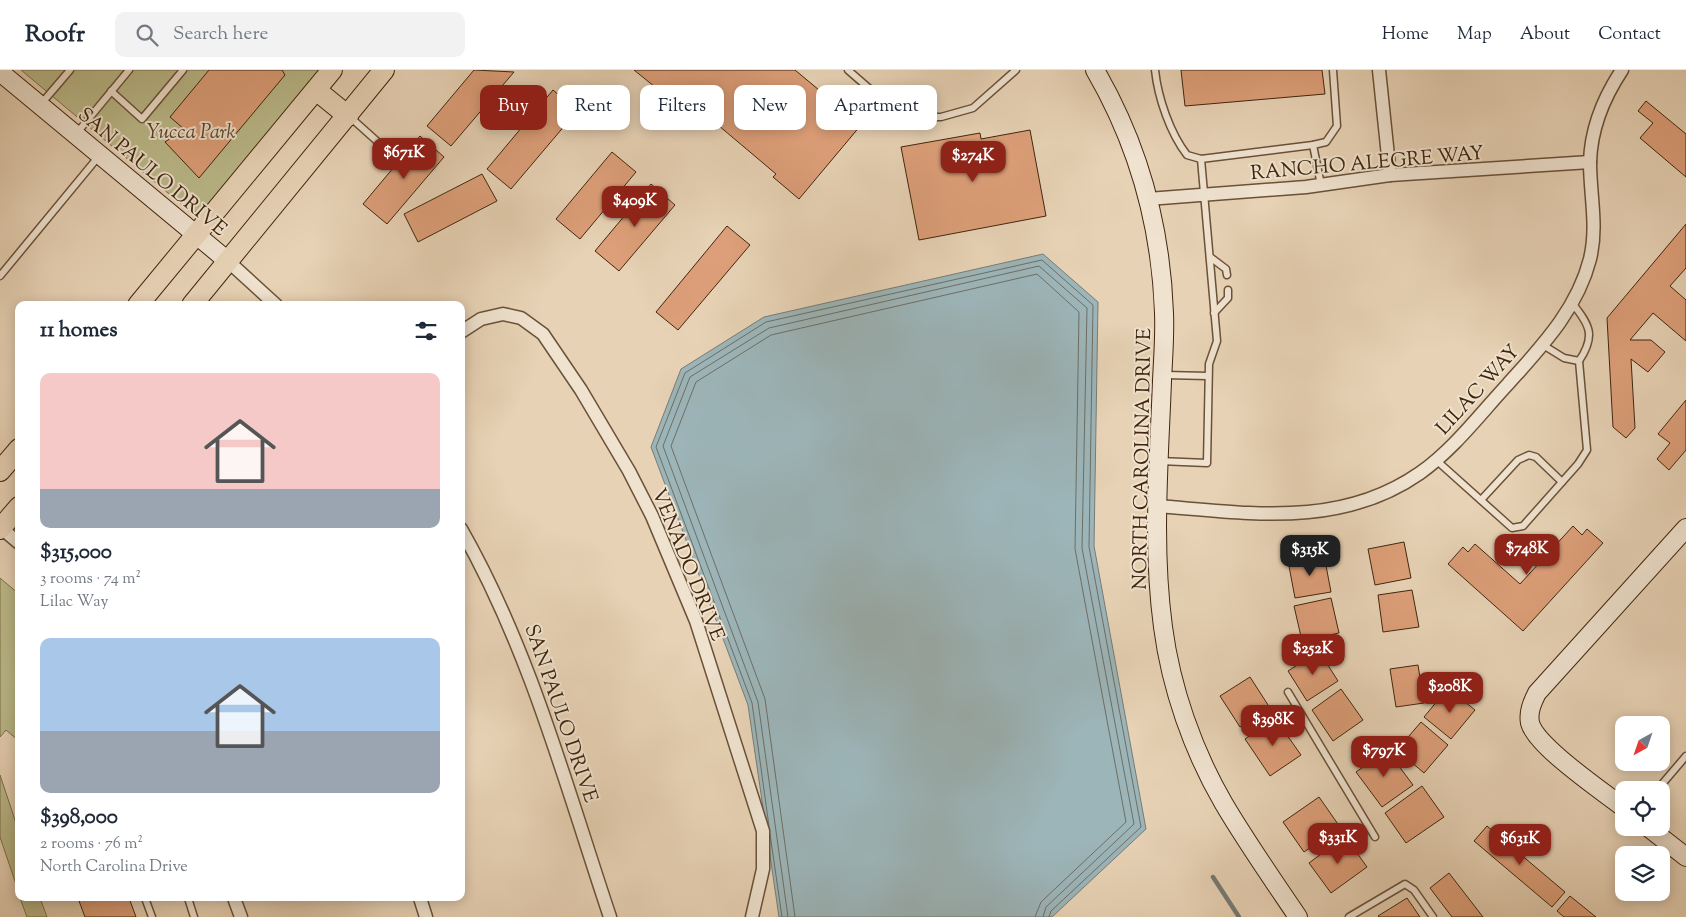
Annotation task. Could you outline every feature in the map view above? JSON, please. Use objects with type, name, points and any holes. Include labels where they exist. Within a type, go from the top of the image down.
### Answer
[{"type":"main road","points":[[141,301],[332,70]]},
{"type":"main road","points":[[195,301],[384,70]]},
{"type":"main road","name":"NORTH CAROLINA DRIVE","points":[[1095,70],[1113,101],[1132,145],[1148,198],[1161,271],[1164,315],[1157,506],[1158,580],[1163,629],[1173,678],[1186,721],[1203,763],[1224,804],[1298,917]]},
{"type":"main road","name":"SAN PAULO DRIVE","points":[[0,72],[229,262]]},
{"type":"main road","points":[[316,90],[348,116]]},
{"type":"main road","points":[[0,471],[15,454]]},
{"type":"main road","points":[[0,528],[15,511]]},
{"type":"main road","points":[[1615,801],[1540,741],[1534,732],[1530,714],[1537,694],[1686,528]]},
{"type":"main road","points":[[1658,836],[1686,857]]},
{"type":"street","points":[[1379,70],[1390,175]]},
{"type":"street","name":"LILAC WAY","points":[[1157,506],[1253,513],[1311,514],[1339,509],[1366,501],[1397,487],[1436,460],[1543,345],[1572,303],[1590,260],[1594,238],[1595,225],[1590,162],[1600,113],[1622,70]]},
{"type":"street","name":"RANCHO ALEGRE WAY","points":[[1148,198],[1322,185],[1390,175],[1590,162]]},
{"type":"street","name":"SAN PAULO DRIVE","points":[[229,262],[272,301]]},
{"type":"street","name":"VENADO DRIVE","points":[[465,329],[481,318],[503,314],[521,318],[543,334],[581,390],[629,470],[652,516],[696,621],[763,832],[763,870],[752,917]]},
{"type":"street","points":[[0,528],[15,540]]},
{"type":"street","name":"SAN PAULO DRIVE","points":[[465,537],[500,603],[527,670],[610,917]]},
{"type":"street","points":[[235,901],[240,917]]},
{"type":"street","points":[[421,901],[426,917]]},
{"type":"lane","points":[[40,105],[70,70]]},
{"type":"lane","points":[[76,134],[129,70]]},
{"type":"lane","points":[[111,91],[142,119],[183,70]]},
{"type":"lane","points":[[848,70],[902,117],[940,117],[972,108],[1016,70]]},
{"type":"lane","points":[[1154,70],[1156,82],[1178,143],[1187,156],[1201,159],[1326,142],[1337,126],[1333,70]]},
{"type":"lane","points":[[348,116],[379,142]]},
{"type":"lane","points":[[1314,145],[1322,185]]},
{"type":"lane","points":[[0,276],[100,154]]},
{"type":"lane","points":[[1159,461],[1207,463],[1208,376],[1209,364],[1217,341],[1201,159]]},
{"type":"lane","points":[[1210,257],[1226,269],[1227,275]]},
{"type":"lane","points":[[1214,312],[1228,298],[1228,290]]},
{"type":"lane","points":[[1436,460],[1512,528],[1523,526],[1562,482],[1587,450],[1579,361],[1587,349],[1591,338],[1587,323],[1572,303]]},
{"type":"lane","points":[[1543,345],[1564,358],[1579,361]]},
{"type":"lane","points":[[1162,374],[1208,376]]},
{"type":"lane","points":[[1481,500],[1518,460],[1529,455],[1536,458],[1562,482]]},
{"type":"lane","points":[[1288,692],[1375,837]]},
{"type":"lane","points":[[1665,781],[1686,756]]},
{"type":"lane","points":[[1349,917],[1359,914],[1405,884],[1414,890],[1433,917]]},
{"type":"lane","points":[[146,901],[152,917]]},
{"type":"lane","points":[[189,901],[194,917]]},
{"type":"green space","name":"Yucca Park","points":[[21,70],[322,70],[208,208],[192,213]]},
{"type":"green space","points":[[0,578],[15,591],[15,738],[6,730],[0,737]]},
{"type":"green space","points":[[0,775],[15,820],[15,881],[0,837]]},
{"type":"green space","points":[[21,901],[41,901],[47,917],[27,917]]},
{"type":"water","points":[[1043,254],[1098,302],[1094,546],[1146,829],[1052,917],[779,917],[748,705],[651,447],[681,369],[764,317]]},
{"type":"building","points":[[209,70],[282,70],[285,75],[199,178],[165,142],[184,129],[170,117]]},
{"type":"building","points":[[474,70],[514,72],[503,85],[480,85],[480,112],[451,146],[427,126]]},
{"type":"building","points":[[634,70],[795,70],[816,88],[816,130],[857,130],[799,199],[773,177],[776,174],[724,130],[724,85],[653,85]]},
{"type":"building","points":[[1181,70],[1322,70],[1325,94],[1185,106]]},
{"type":"building","points":[[553,90],[557,94],[557,130],[561,130],[511,189],[487,169],[520,130],[547,130],[547,97]]},
{"type":"building","points":[[1646,101],[1686,134],[1686,177],[1640,138],[1653,123],[1638,111]]},
{"type":"building","points":[[1030,130],[1046,216],[919,240],[901,147],[980,133],[981,139]]},
{"type":"building","points":[[420,136],[444,157],[387,224],[363,204]]},
{"type":"building","points":[[612,152],[636,172],[580,239],[556,219]]},
{"type":"building","points":[[482,174],[497,201],[418,242],[404,214]]},
{"type":"building","points":[[651,184],[675,205],[619,271],[595,251]]},
{"type":"building","points":[[1686,224],[1686,268],[1670,286],[1686,300],[1686,341],[1653,313],[1630,340],[1651,340],[1665,352],[1648,372],[1631,359],[1635,428],[1626,438],[1613,427],[1607,318]]},
{"type":"building","points":[[727,226],[750,245],[678,330],[656,312]]},
{"type":"building","points":[[1686,400],[1686,450],[1669,470],[1657,459],[1670,443],[1658,434]]},
{"type":"building","points":[[1573,526],[1582,535],[1587,529],[1603,543],[1523,631],[1448,564],[1463,547],[1468,552],[1475,544],[1520,584]]},
{"type":"building","points":[[1404,542],[1411,578],[1375,585],[1368,549]]},
{"type":"building","points":[[1324,555],[1331,592],[1295,598],[1288,561]]},
{"type":"building","points":[[1412,590],[1419,627],[1383,632],[1378,595]]},
{"type":"building","points":[[1331,598],[1339,633],[1302,641],[1294,606]]},
{"type":"building","points":[[1319,651],[1338,681],[1307,701],[1288,671]]},
{"type":"building","points":[[1418,665],[1424,703],[1396,707],[1390,669]]},
{"type":"building","points":[[1250,677],[1270,708],[1240,727],[1220,696]]},
{"type":"building","points":[[1448,688],[1475,710],[1451,739],[1424,717]]},
{"type":"building","points":[[1341,689],[1363,720],[1333,741],[1312,710]]},
{"type":"building","points":[[1275,718],[1301,755],[1270,776],[1245,739]]},
{"type":"building","points":[[1421,722],[1448,745],[1424,773],[1397,750]]},
{"type":"building","points":[[1387,750],[1413,785],[1382,807],[1356,772]]},
{"type":"building","points":[[1422,786],[1444,817],[1406,843],[1385,813]]},
{"type":"building","points":[[1319,797],[1340,827],[1304,852],[1283,822]]},
{"type":"building","points":[[1487,826],[1565,892],[1552,907],[1474,841]]},
{"type":"building","points":[[1345,836],[1367,867],[1331,893],[1309,863]]},
{"type":"building","points":[[1449,873],[1483,917],[1452,917],[1430,888]]},
{"type":"building","points":[[1570,896],[1596,917],[1564,917],[1557,911]]},
{"type":"building","points":[[1407,898],[1420,917],[1378,916]]},
{"type":"building","points":[[79,901],[130,901],[136,917],[85,917]]},
{"type":"waterway","points":[[1213,877],[1239,917]]}]
